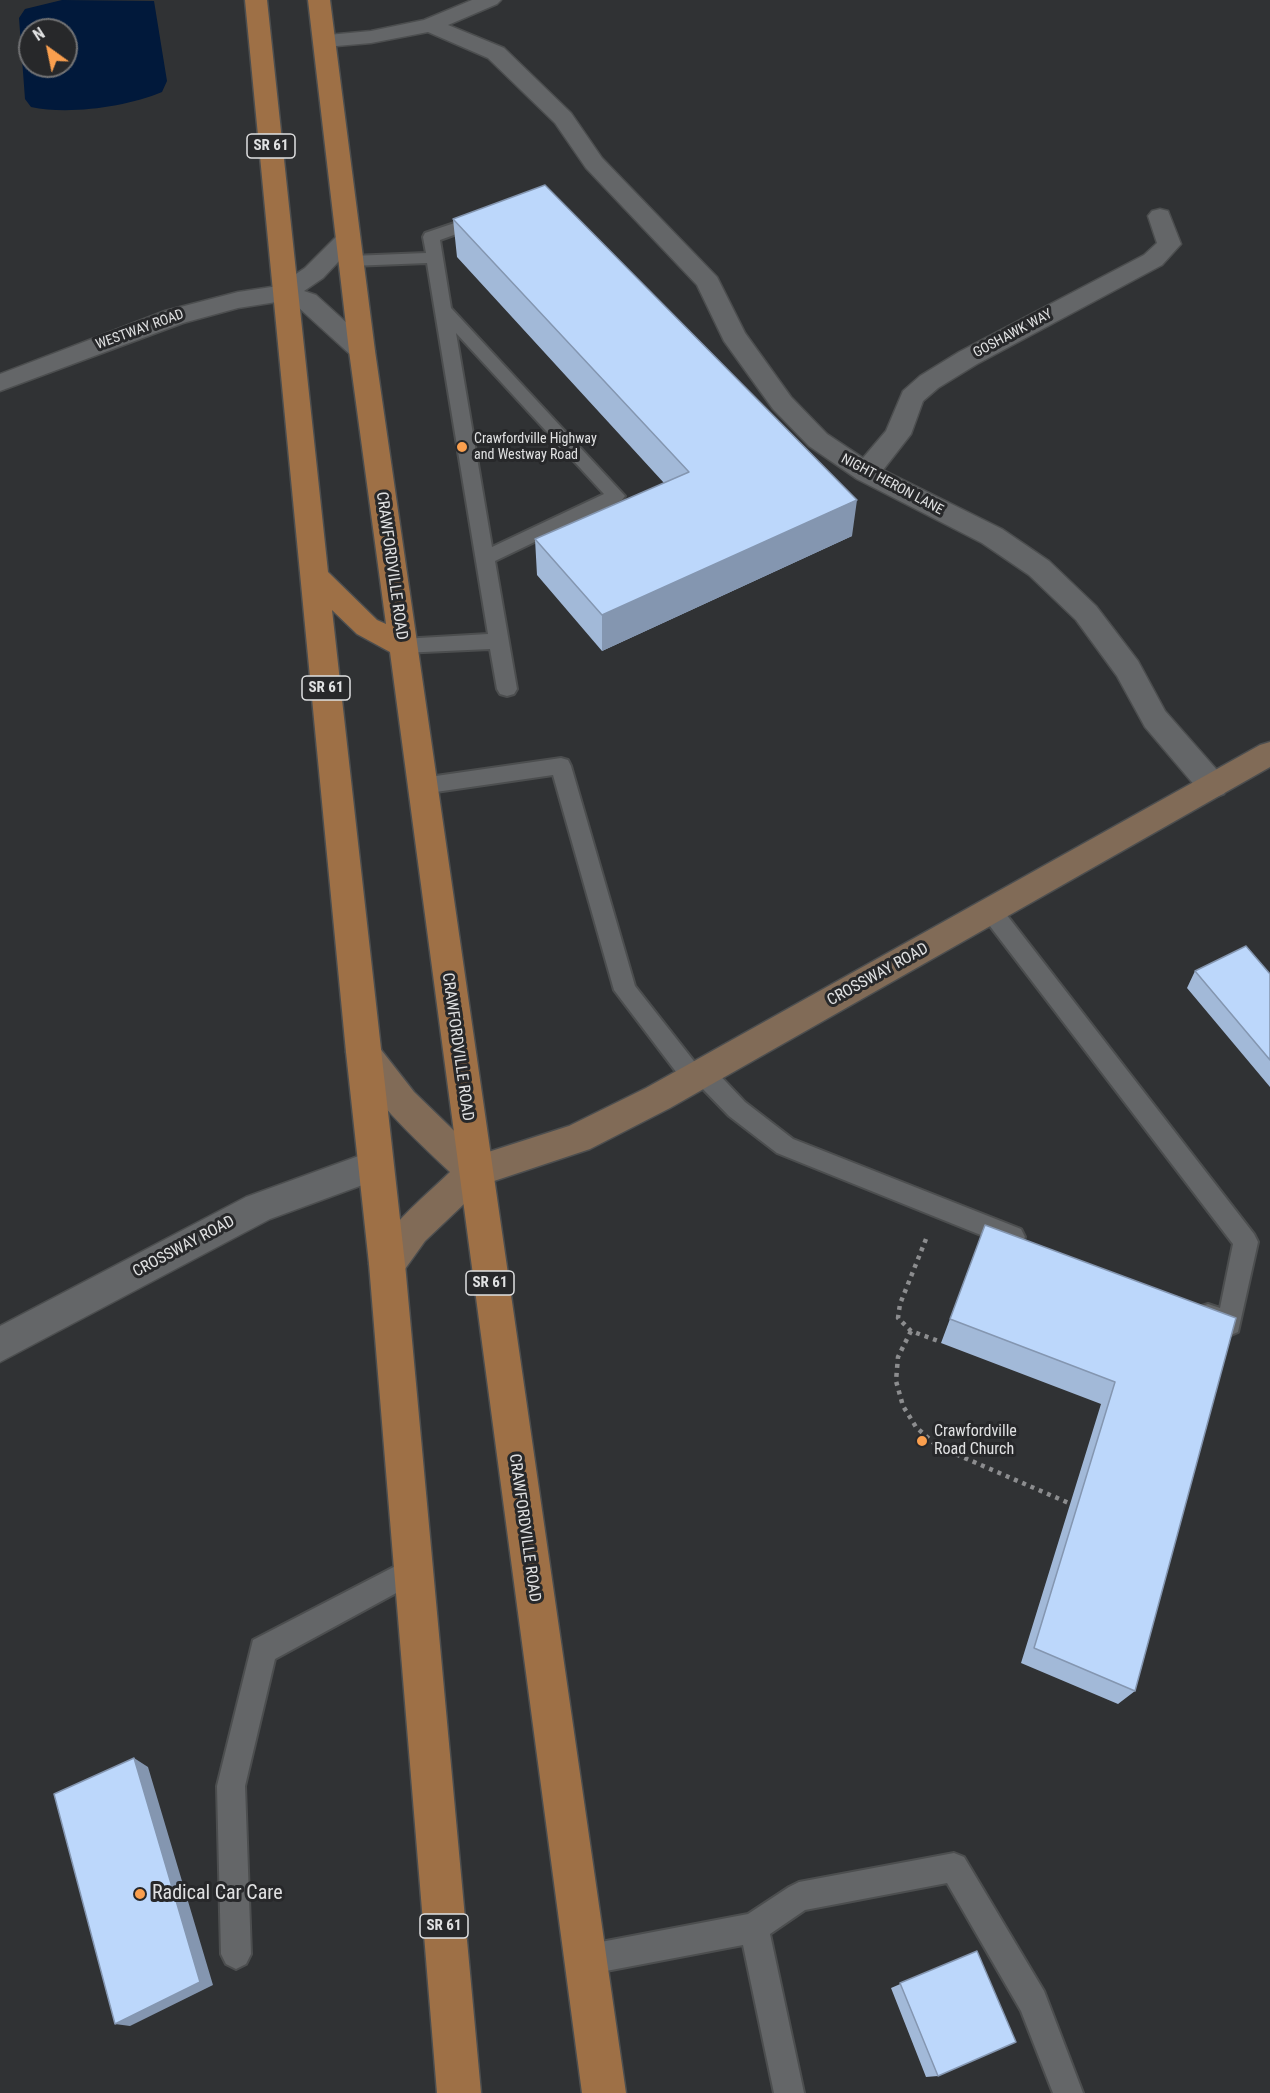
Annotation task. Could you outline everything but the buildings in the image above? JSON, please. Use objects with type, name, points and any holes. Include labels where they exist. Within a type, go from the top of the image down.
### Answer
[{"type":"main road","name":"SR 61","points":[[256,0],[363,1052],[387,1264],[459,2093]]},
{"type":"main road","name":"CRAWFORDVILLE ROAD","points":[[319,0],[362,351],[402,646],[604,2093]]},
{"type":"main road","points":[[314,575],[367,627],[402,646]]},
{"type":"street","points":[[325,41],[371,37],[430,25],[490,0]]},
{"type":"street","name":"NIGHT HERON LANE","points":[[430,25],[496,53],[564,118],[594,163],[708,282],[733,334],[782,403],[818,440],[866,473],[992,536],[1039,568],[1086,613],[1128,669],[1155,719],[1213,786]]},
{"type":"street","name":"GOSHAWK WAY","points":[[866,473],[898,434],[912,397],[929,382],[968,358],[1153,260],[1169,244],[1160,216]]},
{"type":"street","points":[[285,293],[350,249]]},
{"type":"street","points":[[285,293],[307,300],[362,351]]},
{"type":"street","name":"WESTWAY ROAD","points":[[0,383],[174,317],[238,300],[285,293]]},
{"type":"street","name":"CROSSWAY ROAD","points":[[474,1172],[578,1138],[699,1075],[1270,753]]},
{"type":"street","points":[[363,1052],[402,1102],[426,1128],[474,1172],[413,1230],[387,1264]]},
{"type":"street","name":"CROSSWAY ROAD","points":[[0,1345],[258,1208],[375,1165]]},
{"type":"lane","points":[[502,211],[431,237],[507,689]]},
{"type":"lane","points":[[350,249],[435,258]]},
{"type":"lane","points":[[443,309],[616,496],[485,558]]},
{"type":"lane","points":[[402,646],[499,641]]},
{"type":"lane","points":[[422,786],[561,766],[625,990],[699,1075],[737,1109],[785,1146],[1035,1246]]},
{"type":"lane","points":[[991,911],[1246,1242],[1229,1324],[1186,1306]]},
{"type":"lane","points":[[236,1954],[231,1786],[263,1650],[413,1570]]},
{"type":"lane","points":[[585,1960],[754,1928],[799,1897],[954,1867],[1034,2002],[1068,2093]]},
{"type":"lane","points":[[754,1928],[789,2093]]},
{"type":"path","points":[[939,1207],[900,1304],[898,1318],[911,1331],[941,1342]]},
{"type":"path","points":[[911,1331],[898,1357],[896,1381],[903,1406],[916,1427],[937,1446],[1071,1504]]},
{"type":"water","points":[[62,0],[154,1],[167,81],[162,92],[132,102],[80,110],[31,107],[25,99],[23,78],[78,78],[78,18],[19,18],[25,9]]},
{"type":"place","name":"Crawfordville Highway and Westway Road","points":[[462,447]]},
{"type":"place","name":"Crawfordville Road Church","points":[[922,1441]]},
{"type":"place","name":"Radical Car Care","points":[[140,1894]]}]
